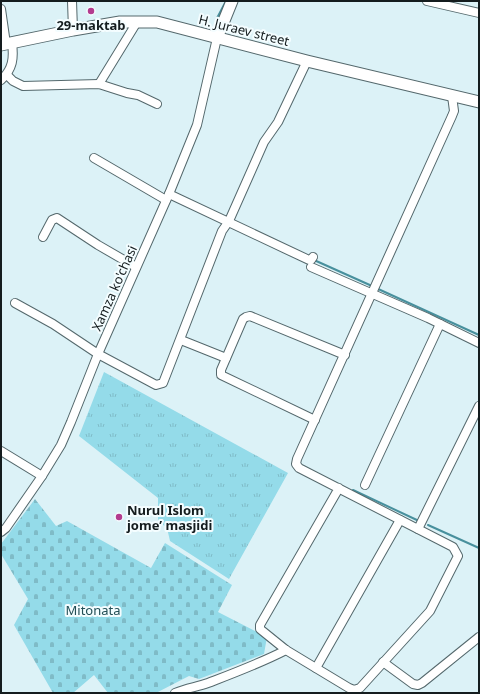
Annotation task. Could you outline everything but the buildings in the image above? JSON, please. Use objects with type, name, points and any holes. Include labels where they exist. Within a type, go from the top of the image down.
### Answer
[{"type":"street","points":[[72,1],[72,30]]},
{"type":"street","points":[[216,38],[232,1]]},
{"type":"street","points":[[427,1],[479,13]]},
{"type":"street","points":[[1,9],[6,44],[13,60],[11,68],[4,77],[23,86],[99,84],[138,95],[157,104]]},
{"type":"street","name":"H. Juraev street","points":[[6,44],[72,30],[120,22],[157,22],[307,61],[479,102]]},
{"type":"street","points":[[99,84],[137,22]]},
{"type":"street","name":"Xamza ko'chasi","points":[[1,532],[6,528],[42,476],[61,445],[98,354],[197,126],[216,38]]},
{"type":"street","points":[[15,304],[53,324],[98,354],[156,384],[160,385],[163,383],[181,340],[222,231],[229,221],[264,142],[278,122],[307,61]]},
{"type":"street","points":[[339,488],[260,625],[260,629],[286,650],[354,690],[360,688],[430,611],[458,556],[453,547],[339,488],[299,468],[296,464],[452,116],[454,111],[452,96]]},
{"type":"street","points":[[94,158],[167,197],[229,221],[309,260],[313,257]]},
{"type":"street","points":[[44,237],[52,220],[57,218],[98,245],[136,267]]},
{"type":"street","points":[[311,267],[440,324],[479,343]]},
{"type":"street","points":[[315,420],[224,377],[221,374],[221,370],[243,319],[250,316],[345,355]]},
{"type":"street","points":[[365,485],[440,324]]},
{"type":"street","points":[[181,340],[226,358]]},
{"type":"street","points":[[418,529],[479,406]]},
{"type":"street","points":[[1,451],[42,476]]},
{"type":"street","points":[[316,668],[400,520]]},
{"type":"street","points":[[383,662],[413,684],[418,685],[479,637]]},
{"type":"street","points":[[175,693],[183,689],[206,684],[286,650]]},
{"type":"green space","points":[[104,372],[288,473],[229,579],[170,541],[167,528],[158,521],[158,498],[79,436]]},
{"type":"green space","name":"Mitonata","points":[[35,499],[56,526],[67,521],[151,568],[165,543],[232,585],[218,612],[267,637],[264,654],[199,679],[189,676],[156,693],[108,693],[94,675],[73,693],[53,693],[14,625],[28,599],[1,554],[1,544]]},
{"type":"waterway","points":[[216,20],[226,1]]},
{"type":"waterway","points":[[314,260],[372,286]]},
{"type":"waterway","points":[[376,288],[479,335]]},
{"type":"waterway","points":[[353,490],[419,521]]},
{"type":"waterway","points":[[428,525],[479,548]]},
{"type":"place","name":"29-maktab","points":[[91,11]]},
{"type":"place","name":"Nurul Islom jome’ masjidi","points":[[119,517]]}]
